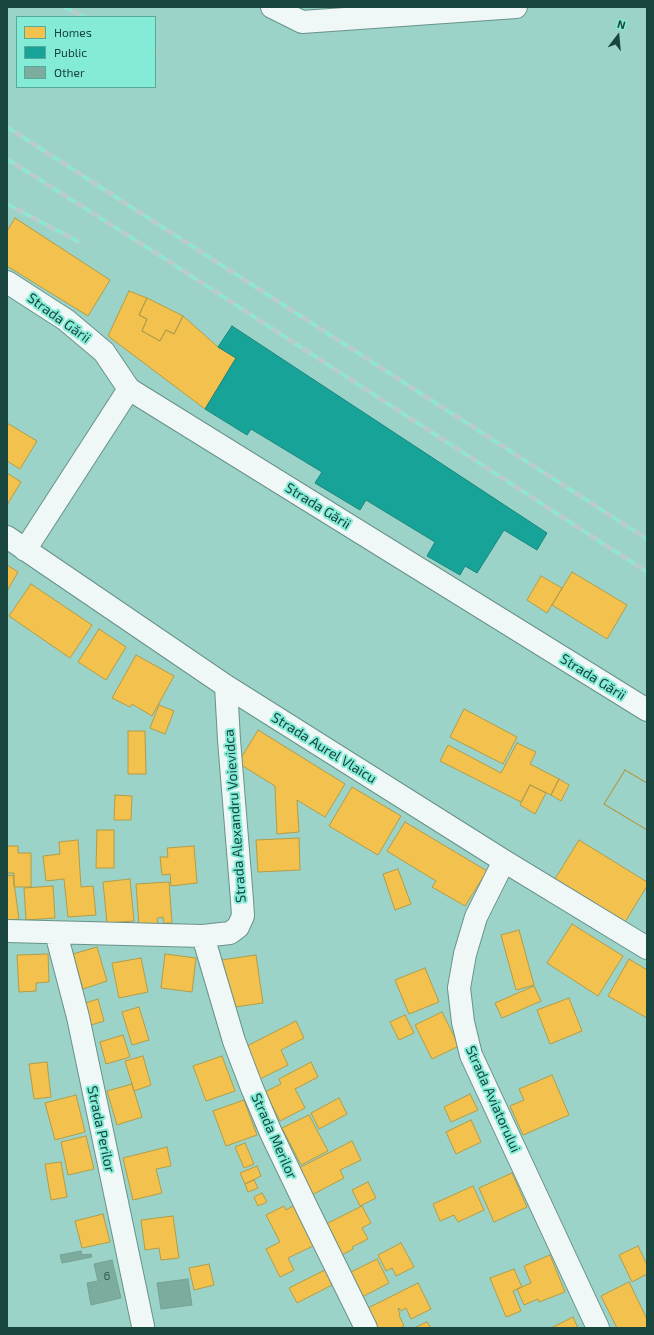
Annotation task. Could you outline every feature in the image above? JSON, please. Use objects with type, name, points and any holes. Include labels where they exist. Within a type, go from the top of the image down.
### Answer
[{"type":"street","points":[[272,7],[301,14],[511,7]]},
{"type":"street","name":"Strada Gării","points":[[7,282],[66,320],[104,352],[129,389],[647,710]]},
{"type":"street","points":[[25,550],[129,389]]},
{"type":"street","name":"Strada Aurel Vlaicu","points":[[7,537],[226,686],[504,861],[647,948]]},
{"type":"street","name":"Strada Alexandru Voievidca","points":[[7,931],[203,936],[230,933],[238,927],[243,916],[226,686]]},
{"type":"street","name":"Strada Aviatorului","points":[[504,861],[476,917],[465,954],[459,988],[463,1022],[471,1055],[598,1328]]},
{"type":"street","name":"Strada Perilor","points":[[56,933],[78,1017],[143,1326]]},
{"type":"street","name":"Strada Merilor","points":[[203,936],[234,1041],[255,1094],[306,1206],[366,1328]]},
{"type":"building: Homes","points":[[15,218],[110,280],[88,316],[7,266],[7,231]]},
{"type":"building: Homes","points":[[129,291],[147,298],[139,315],[147,319],[142,331],[160,341],[166,330],[174,334],[183,316],[218,347],[236,358],[205,409],[108,336]]},
{"type":"building: Homes","points":[[147,298],[183,316],[174,334],[166,330],[160,341],[142,331],[147,319],[139,315]]},
{"type":"building: Homes","points":[[7,423],[37,441],[20,469],[7,461]]},
{"type":"building: Homes","points":[[7,473],[21,482],[7,505]]},
{"type":"building: Homes","points":[[7,565],[18,572],[7,591]]},
{"type":"building: Homes","points":[[572,572],[627,605],[607,639],[552,605]]},
{"type":"building: Homes","points":[[541,576],[562,588],[547,613],[527,600]]},
{"type":"building: Homes","points":[[31,584],[92,625],[70,658],[9,616]]},
{"type":"building: Homes","points":[[99,629],[126,647],[106,680],[78,662]]},
{"type":"building: Homes","points":[[136,655],[174,676],[152,716],[132,704],[130,707],[112,698]]},
{"type":"building: Homes","points":[[159,705],[174,711],[165,734],[150,728]]},
{"type":"building: Homes","points":[[464,709],[517,737],[503,764],[450,737]]},
{"type":"building: Homes","points":[[258,730],[345,784],[325,817],[297,800],[299,832],[277,834],[275,786],[238,763]]},
{"type":"building: Homes","points":[[128,731],[145,731],[146,774],[128,774]]},
{"type":"building: Homes","points":[[517,743],[536,752],[530,764],[559,779],[551,795],[530,785],[521,802],[440,761],[448,745],[501,773]]},
{"type":"building: Homes","points":[[625,770],[647,783],[647,830],[604,804]]},
{"type":"building: Homes","points":[[625,770],[647,783],[647,830],[604,804]]},
{"type":"building: Homes","points":[[559,779],[569,785],[561,801],[551,795]]},
{"type":"building: Homes","points":[[530,785],[546,793],[535,814],[520,805]]},
{"type":"building: Homes","points":[[352,787],[401,816],[378,855],[329,826]]},
{"type":"building: Homes","points":[[115,795],[132,796],[131,820],[114,820]]},
{"type":"building: Homes","points":[[405,822],[487,871],[465,906],[432,887],[436,881],[387,851]]},
{"type":"building: Homes","points":[[97,830],[114,830],[114,868],[96,868]]},
{"type":"building: Homes","points":[[299,838],[300,870],[258,872],[256,840]]},
{"type":"building: Homes","points":[[78,840],[81,887],[93,886],[96,915],[68,917],[64,879],[46,881],[43,856],[60,854],[59,842]]},
{"type":"building: Homes","points":[[579,840],[647,882],[647,886],[625,922],[555,879]]},
{"type":"building: Homes","points":[[7,846],[18,846],[18,853],[31,853],[31,887],[14,887],[14,873],[7,873]]},
{"type":"building: Homes","points":[[194,846],[197,883],[171,886],[170,874],[162,875],[160,857],[168,857],[167,848]]},
{"type":"building: Homes","points":[[398,869],[411,904],[395,910],[383,874]]},
{"type":"building: Homes","points":[[13,875],[19,919],[7,921],[7,876]]},
{"type":"building: Homes","points":[[130,879],[134,921],[107,923],[103,882]]},
{"type":"building: Homes","points":[[169,882],[172,923],[164,923],[163,917],[157,918],[158,925],[139,926],[136,884]]},
{"type":"building: Homes","points":[[53,886],[55,918],[26,920],[24,888]]},
{"type":"building: Homes","points":[[572,924],[623,956],[598,996],[547,963]]},
{"type":"building: Homes","points":[[519,930],[534,985],[516,990],[501,935]]},
{"type":"building: Homes","points":[[97,947],[107,981],[83,989],[73,954]]},
{"type":"building: Homes","points":[[48,954],[49,982],[36,983],[36,991],[19,992],[17,955]]},
{"type":"building: Homes","points":[[165,954],[196,958],[192,992],[161,988]]},
{"type":"building: Homes","points":[[256,955],[263,1003],[228,1008],[221,960]]},
{"type":"building: Homes","points":[[141,958],[148,992],[119,998],[112,963]]},
{"type":"building: Homes","points":[[629,959],[647,970],[647,1018],[608,996]]},
{"type":"building: Homes","points":[[425,968],[439,1002],[409,1014],[395,980]]},
{"type":"building: Homes","points":[[534,986],[541,1001],[502,1018],[495,1003]]},
{"type":"building: Homes","points":[[569,998],[582,1031],[550,1044],[537,1010]]},
{"type":"building: Homes","points":[[98,999],[104,1021],[88,1026],[82,1004]]},
{"type":"building: Homes","points":[[139,1007],[149,1040],[132,1045],[122,1012]]},
{"type":"building: Homes","points":[[442,1012],[459,1046],[432,1059],[415,1025]]},
{"type":"building: Homes","points":[[405,1015],[414,1033],[399,1040],[390,1022]]},
{"type":"building: Homes","points":[[296,1021],[304,1038],[281,1050],[288,1065],[260,1079],[243,1048]]},
{"type":"building: Homes","points":[[123,1035],[130,1057],[106,1064],[100,1042]]},
{"type":"building: Homes","points":[[143,1056],[151,1085],[134,1091],[125,1061]]},
{"type":"building: Homes","points":[[222,1056],[235,1091],[206,1101],[193,1066]]},
{"type":"building: Homes","points":[[47,1062],[51,1097],[34,1099],[29,1064]]},
{"type":"building: Homes","points":[[311,1062],[318,1077],[295,1089],[305,1108],[280,1121],[265,1092],[281,1084],[279,1079]]},
{"type":"building: Homes","points":[[552,1075],[569,1115],[523,1135],[510,1106],[524,1100],[519,1089]]},
{"type":"building: Homes","points":[[132,1084],[142,1117],[117,1125],[107,1091]]},
{"type":"building: Homes","points":[[470,1094],[478,1110],[451,1122],[444,1107]]},
{"type":"building: Homes","points":[[76,1095],[85,1132],[55,1140],[45,1103]]},
{"type":"building: Homes","points":[[339,1098],[347,1114],[319,1129],[311,1113]]},
{"type":"building: Homes","points":[[244,1100],[257,1135],[226,1146],[213,1111]]},
{"type":"building: Homes","points":[[309,1115],[328,1151],[301,1165],[282,1128]]},
{"type":"building: Homes","points":[[471,1120],[481,1142],[456,1154],[446,1132]]},
{"type":"building: Homes","points":[[86,1136],[94,1169],[68,1175],[61,1142]]},
{"type":"building: Homes","points":[[352,1141],[361,1160],[340,1170],[344,1178],[306,1198],[293,1171]]},
{"type":"building: Homes","points":[[245,1143],[254,1164],[244,1168],[235,1147]]},
{"type":"building: Homes","points":[[167,1147],[171,1166],[156,1169],[162,1193],[133,1200],[123,1158]]},
{"type":"building: Homes","points":[[61,1162],[67,1197],[51,1200],[45,1164]]},
{"type":"building: Homes","points":[[257,1166],[261,1176],[245,1184],[240,1173]]},
{"type":"building: Homes","points":[[512,1173],[527,1207],[494,1222],[479,1188]]},
{"type":"building: Homes","points":[[254,1180],[258,1188],[248,1192],[245,1184]]},
{"type":"building: Homes","points":[[368,1182],[376,1198],[360,1206],[352,1190]]},
{"type":"building: Homes","points":[[473,1186],[484,1210],[458,1222],[454,1215],[440,1221],[433,1204]]},
{"type":"building: Homes","points":[[262,1193],[267,1202],[258,1206],[254,1197]]},
{"type":"building: Homes","points":[[295,1205],[315,1245],[288,1258],[294,1270],[280,1277],[266,1249],[280,1242],[266,1215],[284,1206],[286,1210]]},
{"type":"building: Homes","points":[[362,1206],[371,1223],[362,1228],[368,1239],[352,1247],[353,1249],[338,1257],[322,1226]]},
{"type":"building: Homes","points":[[103,1214],[110,1242],[82,1248],[75,1221]]},
{"type":"building: Homes","points":[[173,1216],[179,1258],[161,1260],[159,1248],[145,1250],[141,1220]]},
{"type":"building: Homes","points":[[401,1243],[414,1267],[396,1276],[392,1268],[386,1271],[378,1255]]},
{"type":"building: Homes","points":[[638,1246],[647,1265],[647,1274],[632,1282],[619,1255]]},
{"type":"building: Homes","points":[[550,1255],[565,1292],[539,1302],[538,1299],[524,1305],[517,1289],[531,1283],[524,1266]]},
{"type":"building: Homes","points":[[377,1259],[389,1283],[362,1297],[349,1273]]},
{"type":"building: Homes","points":[[209,1264],[214,1285],[194,1290],[189,1268]]},
{"type":"building: Homes","points":[[514,1269],[522,1287],[513,1291],[521,1311],[506,1317],[490,1278]]},
{"type":"building: Homes","points":[[325,1270],[332,1285],[297,1303],[289,1288]]},
{"type":"building: Homes","points":[[629,1282],[647,1319],[647,1328],[617,1328],[601,1296]]},
{"type":"building: Homes","points":[[418,1283],[431,1309],[411,1319],[406,1308],[401,1311],[399,1308],[399,1315],[404,1326],[400,1328],[376,1328],[366,1309]]},
{"type":"building: Homes","points":[[573,1317],[578,1328],[551,1328]]},
{"type":"building: Homes","points":[[427,1322],[431,1328],[414,1328]]},
{"type":"building: Public","points":[[232,326],[547,533],[537,550],[504,530],[477,573],[465,566],[460,575],[427,556],[435,542],[366,500],[360,510],[315,483],[322,472],[251,429],[247,435],[205,409],[236,358],[218,347]]},
{"type":"building: Other","points":[[81,1251],[82,1255],[91,1254],[92,1257],[62,1263],[60,1255]]},
{"type":"building: Other","points":[[112,1260],[121,1298],[91,1305],[87,1283],[98,1281],[94,1264]]},
{"type":"building: Other","points":[[188,1279],[192,1305],[161,1309],[157,1283]]},
{"type":"railway","points":[[64,7],[83,16]]},
{"type":"railway","points":[[7,127],[647,539]]},
{"type":"railway","points":[[7,159],[162,257],[647,572]]},
{"type":"railway","points":[[7,204],[79,242]]}]
